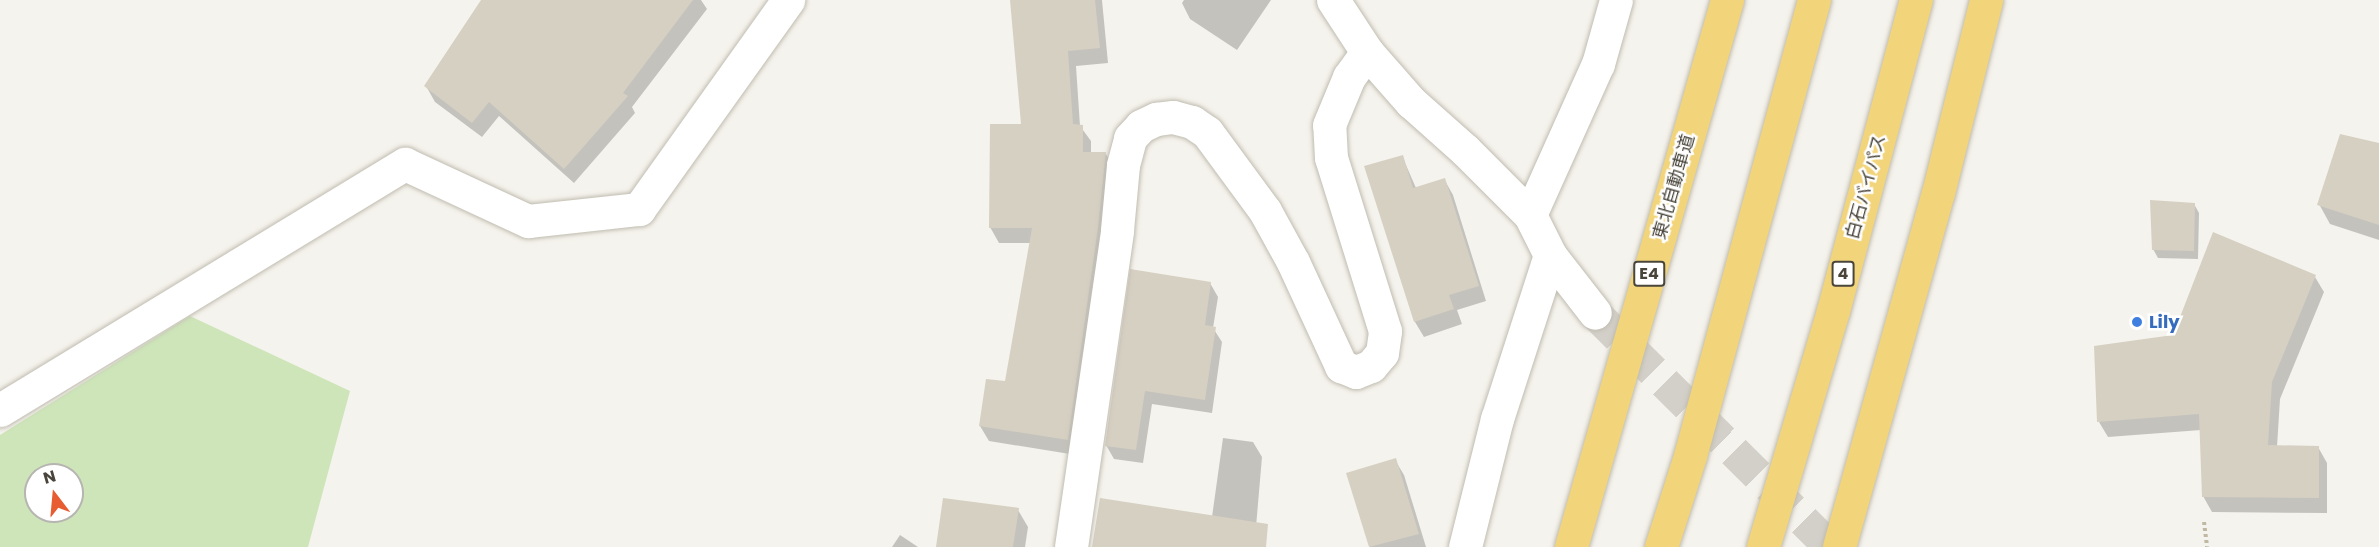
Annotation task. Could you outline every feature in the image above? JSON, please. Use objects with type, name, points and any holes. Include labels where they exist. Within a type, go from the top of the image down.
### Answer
[{"type":"highway","name":"東北自動車道","points":[[1571,547],[1727,0]]},
{"type":"highway","points":[[1661,547],[1690,456],[1814,0]]},
{"type":"highway","name":"白石バイパス","points":[[1763,547],[1830,322],[1916,0]]},
{"type":"highway","points":[[1839,547],[1938,193],[1986,0]]},
{"type":"street","points":[[0,410],[405,164],[528,221],[639,209],[788,0]]},
{"type":"street","points":[[1333,0],[1367,51],[1411,102],[1465,150],[1530,215],[1550,255],[1595,313]]},
{"type":"street","points":[[1530,215],[1598,64],[1616,0]]},
{"type":"street","points":[[1071,547],[1117,230],[1123,165],[1130,138],[1141,126],[1156,119],[1173,117],[1192,122],[1207,132],[1265,211],[1310,294],[1341,366],[1356,372],[1371,366],[1382,353],[1385,331],[1331,158],[1329,125],[1349,77],[1367,51]]},
{"type":"street","points":[[1465,547],[1497,419],[1550,255]]},
{"type":"path","points":[[2204,522],[2207,547]]},
{"type":"green space","points":[[190,316],[350,391],[308,547],[0,547],[0,435]]},
{"type":"building","points":[[481,0],[693,0],[623,93],[628,96],[564,169],[489,102],[472,123],[424,86]]},
{"type":"building","points":[[1010,0],[1095,0],[1100,48],[1068,51],[1073,124],[1083,125],[1083,152],[1106,152],[1098,228],[1068,440],[979,426],[986,379],[1005,381],[1032,228],[989,228],[990,124],[1021,124]]},
{"type":"building","points":[[2340,134],[2379,143],[2379,225],[2317,205]]},
{"type":"building","points":[[1403,155],[1413,188],[1445,178],[1479,286],[1449,295],[1454,309],[1414,322],[1364,166]]},
{"type":"building","points":[[2150,200],[2195,203],[2194,251],[2152,250]]},
{"type":"building","points":[[2213,232],[2316,275],[2272,382],[2268,445],[2319,446],[2319,498],[2202,497],[2199,414],[2097,422],[2094,346],[2173,335]]},
{"type":"building","points":[[1130,269],[1211,282],[1205,325],[1216,327],[1205,400],[1145,391],[1136,450],[1105,446]]},
{"type":"building","points":[[1396,458],[1419,534],[1369,547],[1346,473]]},
{"type":"building","points":[[943,498],[1019,508],[1013,547],[936,547]]},
{"type":"building","points":[[1100,498],[1268,524],[1266,547],[1092,547]]},
{"type":"tunnel","points":[[1595,313],[1831,547]]},
{"type":"place","name":"Lily","points":[[2137,322]]}]
